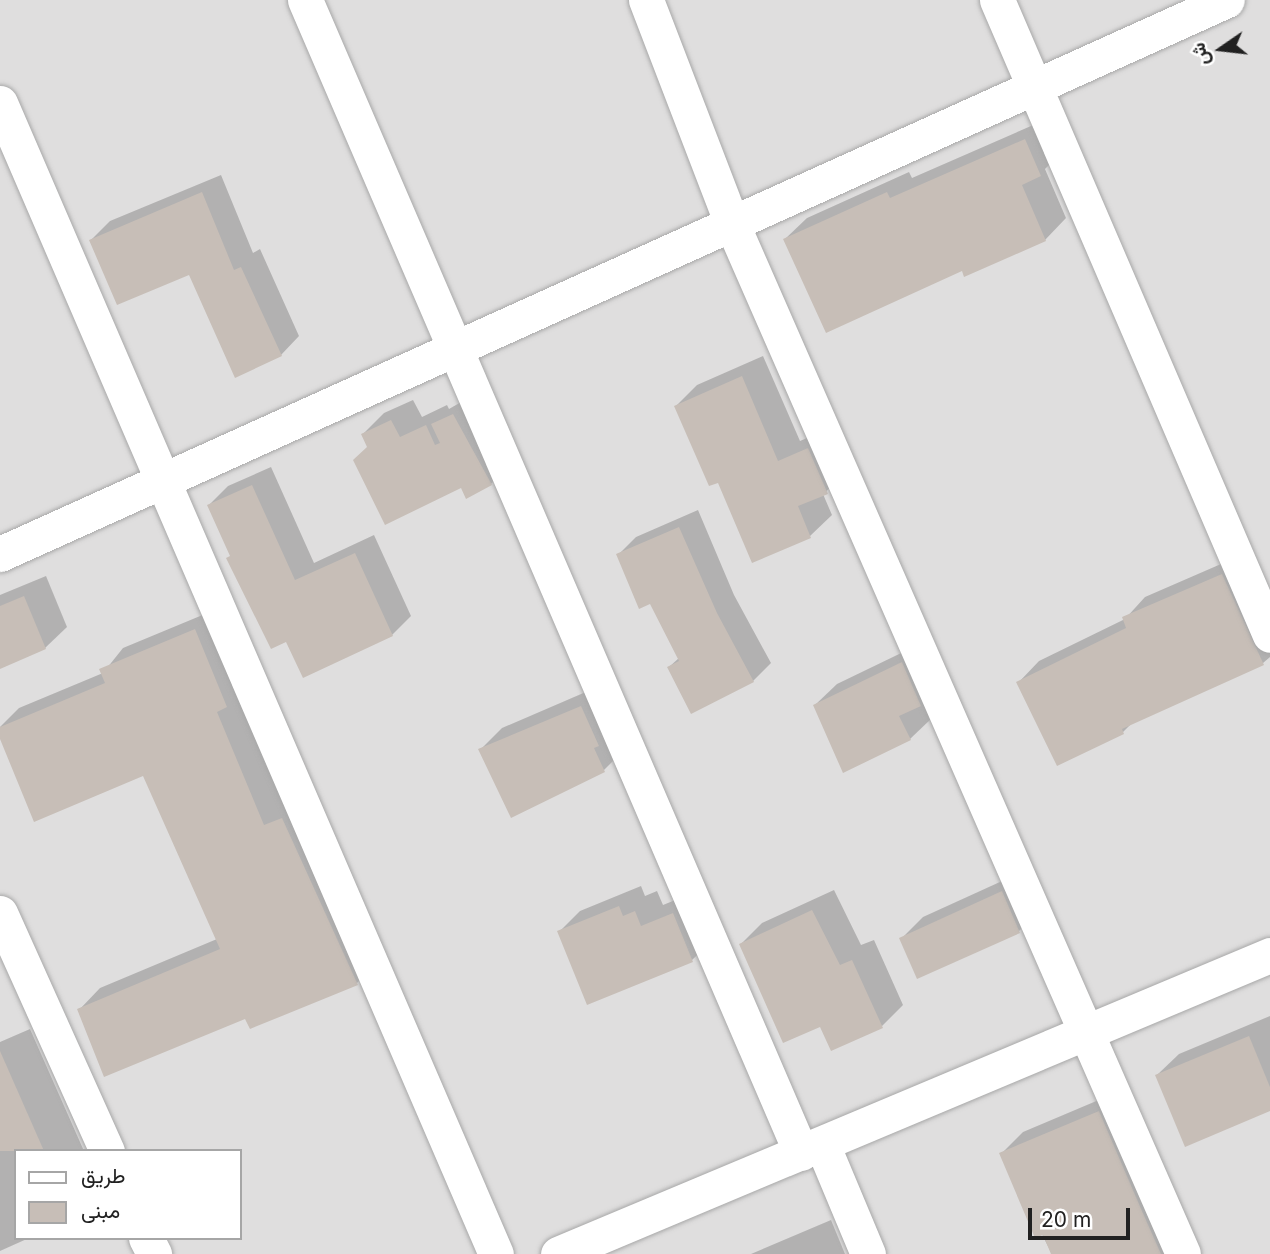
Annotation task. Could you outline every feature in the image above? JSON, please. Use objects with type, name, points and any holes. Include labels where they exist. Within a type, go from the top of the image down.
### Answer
[{"type":"street","points":[[305,0],[455,349],[811,1148],[868,1254]]},
{"type":"street","points":[[646,0],[732,223],[1183,1254]]},
{"type":"street","points":[[997,0],[1270,635]]},
{"type":"street","points":[[0,554],[1227,0]]},
{"type":"street","points":[[0,103],[496,1254]]},
{"type":"street","points":[[0,913],[106,1149]]},
{"type":"street","points":[[558,1254],[1270,955]]},
{"type":"shaded area","points":[[0,0],[1270,0],[1270,1254],[0,1254]]},
{"type":"building","points":[[1025,139],[1041,176],[1022,185],[1046,241],[964,277],[962,271],[826,333],[783,239],[887,192],[890,198]]},
{"type":"building","points":[[202,192],[234,270],[241,267],[282,356],[235,378],[189,275],[117,305],[89,240]]},
{"type":"building","points":[[742,376],[778,461],[808,448],[828,494],[798,506],[811,538],[752,563],[718,483],[709,486],[674,406]]},
{"type":"building","points":[[453,414],[492,485],[466,499],[461,488],[385,525],[353,460],[367,447],[361,434],[391,420],[400,437],[426,425],[435,445],[440,443],[431,424]]},
{"type":"building","points":[[252,485],[295,580],[355,553],[393,636],[303,678],[286,642],[271,649],[226,558],[230,556],[207,505]]},
{"type":"building","points":[[679,527],[717,613],[754,682],[691,714],[667,667],[679,661],[650,604],[639,609],[616,554]]},
{"type":"building","points":[[1222,574],[1264,665],[1122,729],[1124,734],[1057,766],[1016,682],[1126,628],[1122,617]]},
{"type":"building","points":[[24,596],[46,649],[0,669],[0,606]]},
{"type":"building","points":[[195,629],[227,707],[217,712],[264,825],[282,818],[358,985],[250,1029],[245,1019],[104,1077],[77,1009],[220,949],[143,776],[34,822],[0,739],[0,727],[105,683],[99,669]]},
{"type":"building","points":[[902,662],[921,706],[899,716],[911,740],[843,773],[813,705]]},
{"type":"building","points":[[581,706],[599,746],[594,748],[605,772],[511,818],[478,749]]},
{"type":"building","points":[[1002,891],[1020,933],[917,979],[899,938]]},
{"type":"building","points":[[619,906],[623,916],[635,911],[641,926],[673,913],[693,962],[587,1005],[557,931]]},
{"type":"building","points":[[812,910],[840,965],[852,960],[883,1028],[831,1051],[820,1027],[783,1043],[739,944]]},
{"type":"building","points":[[1249,1036],[1270,1087],[1270,1111],[1185,1147],[1155,1075]]},
{"type":"building","points":[[0,1051],[43,1149],[0,1151]]},
{"type":"building","points":[[1099,1111],[1161,1254],[1051,1254],[1043,1235],[1035,1238],[999,1153]]}]
